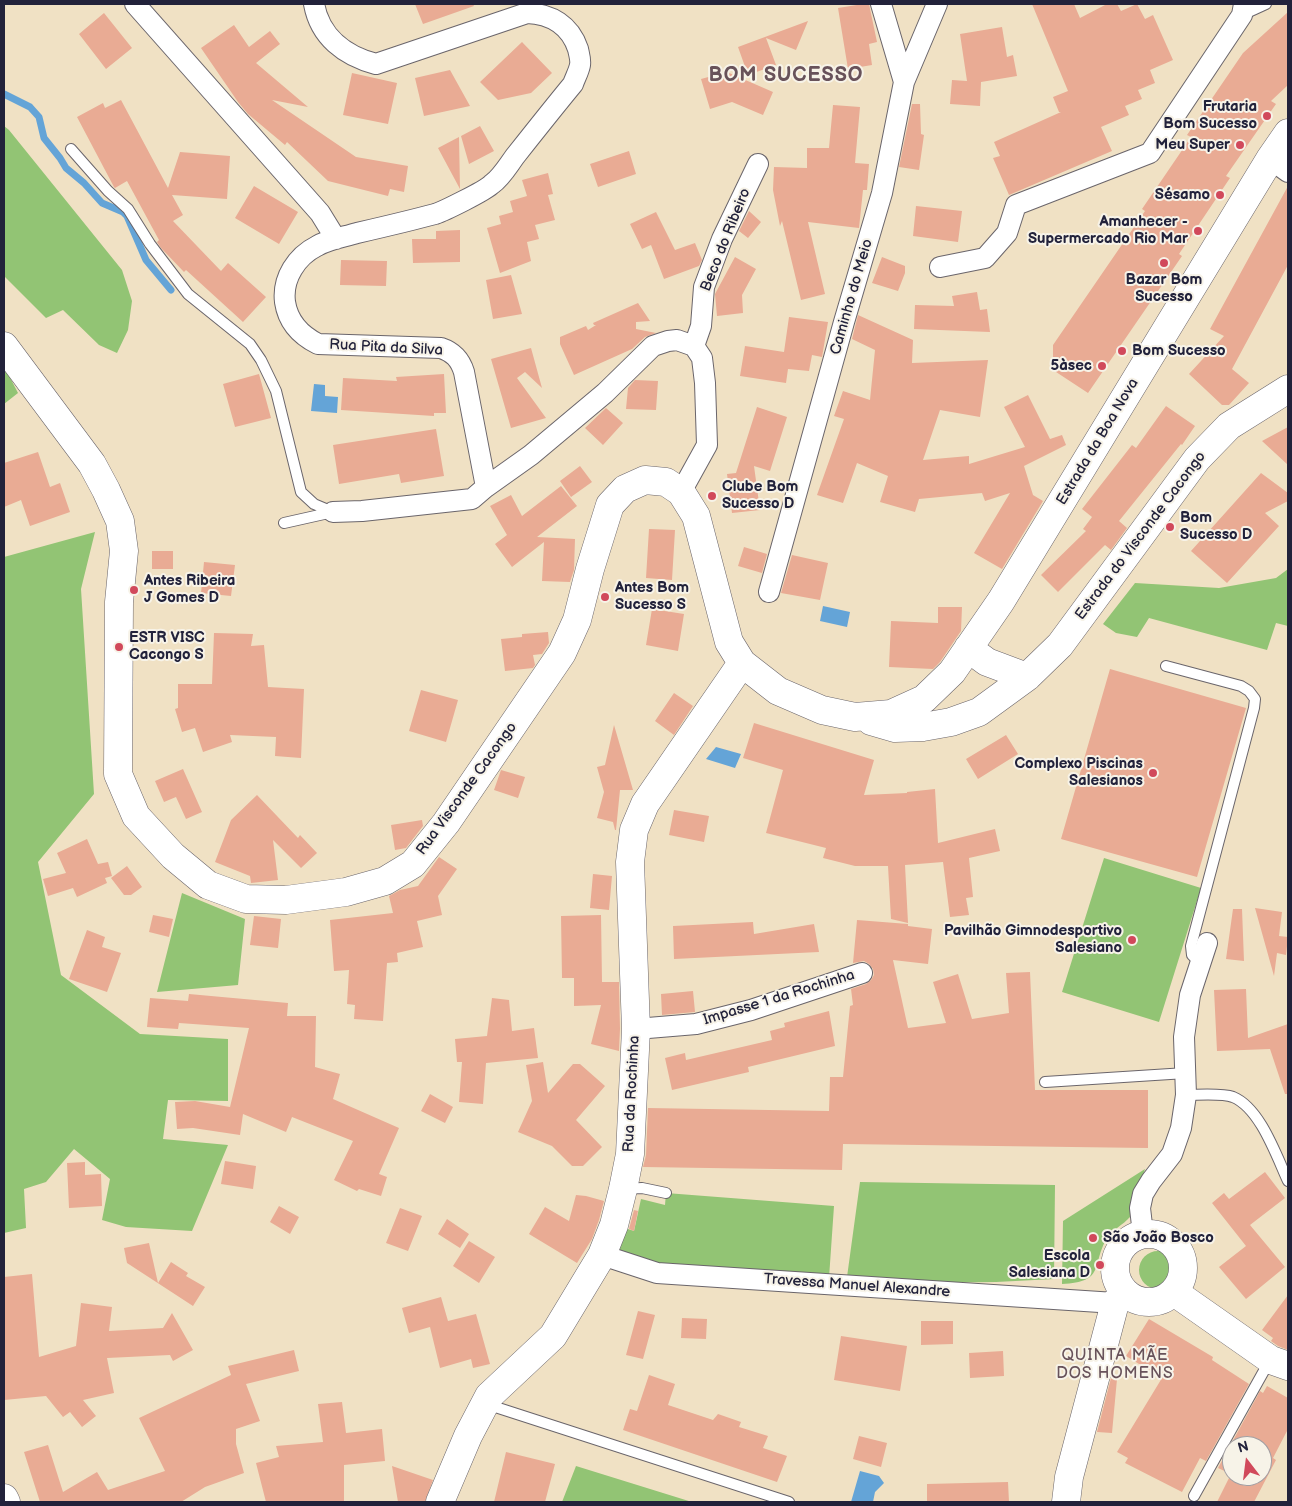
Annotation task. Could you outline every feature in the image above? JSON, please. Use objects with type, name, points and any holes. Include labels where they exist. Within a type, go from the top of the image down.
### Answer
[{"type":"main road","name":"Estrada da Boa Nova","points":[[968,648],[1001,602],[1279,165],[1288,132]]},
{"type":"main road","name":"Rua Visconde Cacongo","points":[[4,346],[92,464],[120,521],[124,551],[119,602],[118,774],[136,816],[173,856],[208,884],[246,898],[286,900],[346,892],[386,881],[413,864],[446,823],[562,653],[577,620],[590,569],[610,505],[624,489],[645,480],[666,482],[681,492]]},
{"type":"main road","name":"Estrada do Visconde Cacongo","points":[[856,717],[896,728],[923,727],[952,722],[979,712],[1027,677],[1060,644],[1197,459],[1229,426],[1288,389]]},
{"type":"main road","points":[[681,492],[696,516],[729,642],[742,662],[778,691],[822,710],[856,717],[891,714],[924,699],[952,672],[968,648],[987,662],[1027,677]]},
{"type":"main road","name":"Rua da Rochinha","points":[[440,1502],[468,1436],[489,1396],[553,1336],[602,1255],[614,1225],[630,1154],[636,1029],[630,862],[634,830],[645,804],[742,662]]},
{"type":"main road","points":[[1067,1490],[1119,1298],[1115,1276],[1116,1258],[1126,1242],[1143,1234],[1157,1235],[1170,1242],[1179,1252],[1183,1266],[1181,1280],[1174,1292],[1158,1302],[1140,1302],[1119,1298]]},
{"type":"main road","points":[[1174,1292],[1280,1363]]},
{"type":"main road","points":[[4,1498],[6,1502]]},
{"type":"street","points":[[134,4],[320,212],[336,239]]},
{"type":"street","name":"Rua Pita da Silva","points":[[314,4],[318,19],[332,41],[352,56],[376,64],[527,12],[551,17],[562,24],[573,37],[579,53],[580,64],[573,84],[492,184],[438,213],[336,239],[317,246],[302,256],[294,266],[288,276],[285,287],[284,299],[292,322],[298,331],[318,344],[441,348],[455,355],[461,363],[464,372],[486,487]]},
{"type":"street","points":[[881,4],[904,82]]},
{"type":"street","name":"Caminho do Meio","points":[[769,592],[882,193],[904,82],[937,4]]},
{"type":"street","points":[[940,267],[985,258],[1007,233],[1016,205],[1150,153],[1243,9]]},
{"type":"street","name":"Beco do Ribeiro","points":[[694,346],[701,326],[704,288],[726,231],[758,164]]},
{"type":"street","points":[[333,512],[362,511],[472,499],[531,455],[605,393],[653,346],[677,340],[694,346],[702,358],[705,383],[707,445],[681,492]]},
{"type":"street","points":[[1143,1234],[1140,1208],[1143,1194],[1172,1154],[1182,1128],[1186,1095],[1184,1037],[1190,996],[1207,943]]},
{"type":"street","name":"Impasse 1 da Rochinha","points":[[636,1029],[696,1024],[751,1010],[862,973]]},
{"type":"street","name":"Travessa Manuel Alexandre","points":[[602,1255],[657,1273],[1119,1298]]},
{"type":"lane","points":[[1243,9],[1266,4]]},
{"type":"lane","points":[[71,149],[108,191],[128,209],[150,244],[188,294],[250,344],[261,360],[276,391],[301,492],[314,504],[333,512]]},
{"type":"lane","points":[[284,524],[333,512]]},
{"type":"lane","points":[[1166,666],[1241,686],[1249,691],[1255,699],[1191,946],[1192,955],[1200,963]]},
{"type":"lane","points":[[1045,1082],[1186,1073]]},
{"type":"lane","points":[[1186,1095],[1232,1096],[1246,1104],[1257,1116],[1288,1181]]},
{"type":"lane","points":[[623,1189],[642,1188],[666,1193]]},
{"type":"lane","points":[[1194,1496],[1280,1363]]},
{"type":"lane","points":[[485,1404],[789,1502]]},
{"type":"lane","points":[[1056,1502],[1067,1490]]},
{"type":"green space","points":[[4,126],[122,270],[132,301],[128,330],[117,353],[99,345],[63,310],[46,318],[4,276]]},
{"type":"green space","points":[[4,366],[18,393],[4,404]]},
{"type":"green space","points":[[95,532],[81,589],[94,794],[38,862],[61,975],[140,1034],[228,1039],[228,1101],[168,1100],[163,1139],[228,1145],[192,1231],[126,1227],[102,1220],[110,1179],[74,1149],[46,1182],[24,1189],[26,1228],[4,1233],[4,557]]},
{"type":"green space","points":[[1288,569],[1288,626],[1276,623],[1267,650],[1149,618],[1137,637],[1116,633],[1103,624],[1135,583],[1219,588],[1276,578]]},
{"type":"green space","name":"Pavilhão Gimnodesportivo Salesiano","points":[[1104,858],[1201,888],[1159,1022],[1062,992]]},
{"type":"green space","points":[[182,893],[245,919],[238,985],[157,992]]},
{"type":"green space","points":[[1145,1169],[1132,1214],[1107,1238],[1091,1276],[1076,1283],[1062,1284],[1063,1221]]},
{"type":"green space","points":[[860,1182],[1055,1185],[1054,1279],[906,1283],[847,1277]]},
{"type":"green space","points":[[666,1193],[834,1206],[829,1278],[661,1266],[617,1254],[619,1226],[634,1231],[641,1199],[665,1205]]},
{"type":"green space","points":[[1158,1251],[1172,1256],[1177,1270],[1172,1284],[1158,1289],[1144,1284],[1139,1270],[1144,1256]]},
{"type":"green space","points":[[576,1466],[692,1502],[562,1502]]},
{"type":"water","points":[[314,384],[325,385],[325,396],[338,397],[337,413],[311,411]]},
{"type":"water","points":[[823,606],[850,612],[847,627],[820,621]]},
{"type":"water","points":[[716,747],[741,754],[735,768],[706,759]]},
{"type":"water","points":[[860,1471],[879,1476],[884,1483],[875,1492],[873,1502],[851,1502]]},
{"type":"building","points":[[415,4],[473,4],[474,6],[423,24]]},
{"type":"building","points":[[869,4],[877,42],[869,44],[872,65],[848,69],[838,8]]},
{"type":"building","points":[[1032,4],[1074,4],[1080,18],[1107,4],[1117,4],[1121,11],[1137,4],[1145,19],[1153,15],[1173,60],[1150,70],[1155,83],[1138,90],[1142,99],[1125,106],[1129,115],[1101,127],[1112,151],[1009,195],[993,158],[1000,156],[994,142],[1061,112],[1059,112],[1053,97],[1068,91]]},
{"type":"building","points":[[1288,12],[1288,85],[1271,101],[1276,104],[1226,176],[1230,178],[1179,254],[1182,256],[1088,393],[1053,370],[1053,345],[1145,211],[1142,209],[1191,137],[1187,135],[1243,53]]},
{"type":"building","points":[[104,13],[132,48],[106,69],[79,34]]},
{"type":"building","points":[[808,21],[796,50],[766,38],[776,65],[748,75],[738,47]]},
{"type":"building","points":[[234,25],[249,47],[270,31],[280,44],[256,63],[308,107],[272,100],[356,157],[408,166],[404,192],[390,189],[388,196],[328,181],[287,142],[285,145],[248,114],[201,48]]},
{"type":"building","points":[[1002,27],[1007,57],[1013,55],[1017,76],[981,82],[980,106],[950,104],[952,80],[967,81],[960,34]]},
{"type":"building","points":[[522,42],[552,73],[531,93],[498,100],[480,82]]},
{"type":"building","points":[[450,70],[470,106],[424,116],[415,78]]},
{"type":"building","points":[[727,72],[773,92],[763,115],[732,102],[710,109],[701,79]]},
{"type":"building","points":[[352,73],[397,83],[388,124],[343,115]]},
{"type":"building","points":[[121,100],[168,188],[180,152],[230,156],[227,199],[172,195],[183,215],[173,221],[221,271],[228,263],[266,297],[243,322],[186,270],[184,272],[161,248],[157,242],[159,240],[127,181],[114,187],[77,117],[103,103],[105,108]]},
{"type":"building","points":[[912,104],[920,104],[921,134],[924,135],[919,170],[899,167]]},
{"type":"building","points":[[833,105],[860,107],[855,163],[869,164],[867,190],[863,190],[859,228],[808,222],[825,294],[801,300],[782,221],[780,226],[773,190],[774,167],[807,168],[807,148],[829,148]]},
{"type":"building","points":[[480,126],[494,151],[469,164],[461,136]]},
{"type":"building","points":[[459,137],[460,189],[438,148]]},
{"type":"building","points":[[629,151],[636,174],[598,187],[590,164]]},
{"type":"building","points":[[548,173],[553,194],[548,195],[555,220],[535,225],[539,239],[527,242],[531,261],[500,273],[487,228],[501,224],[499,216],[513,212],[510,201],[527,196],[522,180]]},
{"type":"building","points":[[254,186],[298,212],[279,244],[235,218]]},
{"type":"building","points":[[1288,186],[1288,265],[1232,369],[1249,383],[1229,405],[1222,405],[1189,374],[1224,336],[1210,329]]},
{"type":"building","points":[[916,206],[962,211],[958,242],[913,236]]},
{"type":"building","points":[[749,211],[761,222],[748,238],[739,231]]},
{"type":"building","points":[[656,212],[675,250],[695,243],[702,260],[699,266],[664,279],[651,245],[642,249],[630,224]]},
{"type":"building","points":[[460,230],[460,262],[413,263],[412,239],[436,239],[436,231]]},
{"type":"building","points":[[735,257],[756,269],[742,295],[743,313],[717,316],[715,294]]},
{"type":"building","points":[[882,257],[905,266],[905,273],[898,291],[872,283]]},
{"type":"building","points":[[341,260],[387,261],[386,286],[340,285]]},
{"type":"building","points":[[511,275],[522,314],[493,319],[486,280]]},
{"type":"building","points":[[977,292],[980,310],[987,309],[990,332],[914,329],[915,305],[954,306],[952,296]]},
{"type":"building","points":[[638,303],[650,321],[636,322],[636,329],[656,333],[645,337],[632,349],[574,375],[560,344],[560,337],[586,326],[588,330],[596,325],[593,323]]},
{"type":"building","points":[[858,315],[913,340],[912,363],[988,360],[980,417],[940,410],[923,460],[969,456],[969,464],[1025,447],[1004,407],[1028,395],[1050,439],[1062,435],[1066,445],[1024,466],[1033,495],[1043,501],[1002,569],[974,553],[1010,493],[985,501],[982,493],[919,499],[915,512],[880,502],[888,476],[857,463],[843,503],[817,495],[844,419],[834,416],[843,391],[870,400],[875,350],[852,339]]},
{"type":"building","points":[[789,317],[828,322],[822,357],[812,355],[809,371],[788,369],[786,383],[740,376],[745,346],[784,352]]},
{"type":"building","points":[[531,348],[542,388],[525,372],[517,378],[546,418],[511,428],[491,359]]},
{"type":"building","points":[[259,374],[271,418],[235,427],[223,384]]},
{"type":"building","points":[[444,374],[446,413],[434,413],[434,416],[341,410],[343,378],[397,381],[396,377]]},
{"type":"building","points":[[635,380],[658,381],[656,410],[626,409],[628,388]]},
{"type":"building","points":[[1166,406],[1195,426],[1182,445],[1119,521],[1127,528],[1111,550],[1105,545],[1058,592],[1041,575],[1086,531],[1083,529],[1092,517],[1082,509],[1132,445],[1136,448]]},
{"type":"building","points":[[757,407],[787,417],[770,471],[754,466],[760,510],[732,513],[727,474],[736,473]]},
{"type":"building","points":[[606,408],[623,423],[603,445],[585,428]]},
{"type":"building","points":[[1288,427],[1288,465],[1262,441]]},
{"type":"building","points":[[436,429],[444,476],[401,483],[399,474],[339,484],[333,445]]},
{"type":"building","points":[[38,452],[50,487],[60,483],[70,512],[30,526],[21,500],[4,507],[4,463]]},
{"type":"building","points":[[580,466],[592,482],[571,497],[560,481]]},
{"type":"building","points":[[1261,473],[1288,493],[1288,501],[1265,513],[1279,526],[1227,583],[1191,551]]},
{"type":"building","points":[[561,486],[577,506],[537,537],[575,539],[574,570],[570,582],[542,581],[544,542],[512,567],[495,544],[507,535],[490,506],[511,495],[522,516]]},
{"type":"building","points":[[649,529],[675,530],[672,580],[646,578]]},
{"type":"building","points":[[744,547],[767,554],[762,573],[738,566]]},
{"type":"building","points":[[152,551],[173,551],[173,569],[152,569]]},
{"type":"building","points":[[792,555],[828,563],[820,600],[781,593]]},
{"type":"building","points":[[204,562],[235,565],[231,596],[201,593]]},
{"type":"building","points":[[938,607],[962,607],[961,631],[940,662],[933,669],[889,667],[891,621],[938,623]]},
{"type":"building","points":[[652,609],[684,614],[678,651],[646,645]]},
{"type":"building","points":[[548,632],[549,643],[542,654],[533,655],[535,665],[533,668],[505,671],[501,639],[522,637],[522,634]]},
{"type":"building","points":[[214,633],[253,634],[251,646],[264,645],[268,687],[304,689],[301,758],[275,756],[276,737],[230,735],[232,742],[203,752],[195,728],[182,732],[175,709],[178,708],[178,684],[212,684]]},
{"type":"building","name":"Complexo Piscinas Salesianos","points":[[1110,669],[1246,708],[1197,877],[1061,839]]},
{"type":"building","points":[[421,690],[458,700],[446,742],[409,731]]},
{"type":"building","points":[[674,693],[693,706],[674,735],[655,721]]},
{"type":"building","points":[[754,723],[874,760],[864,795],[907,793],[935,789],[938,843],[995,829],[1000,851],[969,858],[973,897],[966,898],[969,915],[950,917],[943,862],[905,865],[908,923],[891,919],[888,866],[855,866],[823,858],[826,848],[766,833],[783,770],[743,758]]},
{"type":"building","points":[[614,725],[633,790],[620,790],[616,830],[613,822],[597,818],[604,792],[597,767],[605,765]]},
{"type":"building","points":[[1006,735],[1018,754],[978,779],[966,759]]},
{"type":"building","points":[[183,769],[202,812],[186,819],[176,797],[164,802],[155,781]]},
{"type":"building","points":[[501,770],[525,777],[518,798],[494,790]]},
{"type":"building","points":[[257,795],[298,838],[300,835],[317,853],[301,868],[273,840],[278,880],[251,883],[250,876],[215,862],[231,820]]},
{"type":"building","points":[[674,810],[709,816],[704,842],[669,835]]},
{"type":"building","points":[[422,820],[423,826],[406,848],[395,850],[391,825]]},
{"type":"building","points":[[87,839],[98,864],[108,862],[112,876],[105,878],[107,883],[77,897],[73,888],[48,896],[43,879],[66,873],[57,853]]},
{"type":"building","points":[[439,857],[457,869],[438,896],[442,915],[417,921],[423,947],[397,953],[398,962],[387,963],[383,1021],[354,1019],[355,1005],[347,1004],[349,970],[334,971],[330,920],[393,913],[389,896],[400,890],[418,886]]},
{"type":"building","points":[[127,866],[142,887],[131,895],[124,895],[111,878]]},
{"type":"building","points":[[593,874],[612,876],[609,910],[590,908]]},
{"type":"building","points":[[1255,908],[1282,912],[1279,936],[1288,937],[1286,955],[1277,953],[1274,976]]},
{"type":"building","points":[[1233,909],[1242,909],[1244,961],[1226,959]]},
{"type":"building","points":[[153,915],[173,919],[169,937],[149,932]]},
{"type":"building","points":[[601,915],[602,982],[619,982],[619,1051],[591,1044],[601,1005],[574,1006],[574,978],[562,978],[561,916]]},
{"type":"building","points":[[254,916],[281,919],[278,948],[250,945]]},
{"type":"building","points":[[857,920],[908,924],[908,926],[932,929],[928,964],[893,960],[908,1028],[946,1023],[933,982],[958,974],[972,1019],[1009,1013],[1006,973],[1030,972],[1035,1090],[1148,1090],[1148,1148],[843,1144],[842,1170],[643,1167],[646,1155],[648,1108],[829,1111],[830,1077],[843,1077],[850,1006],[853,1005],[851,989],[866,984],[874,975],[873,969],[864,961],[853,963]]},
{"type":"building","points":[[753,922],[754,934],[814,924],[819,952],[674,959],[673,926]]},
{"type":"building","points":[[87,930],[105,937],[102,947],[121,953],[107,992],[69,979]]},
{"type":"building","points":[[1246,989],[1248,1038],[1288,1024],[1288,1094],[1285,1094],[1270,1049],[1217,1051],[1214,990]]},
{"type":"building","points":[[693,991],[695,1012],[662,1015],[661,994]]},
{"type":"building","points":[[189,994],[288,1003],[287,1016],[316,1016],[315,1067],[340,1074],[333,1099],[399,1128],[379,1174],[387,1177],[381,1196],[359,1189],[357,1191],[334,1180],[353,1141],[292,1117],[286,1132],[243,1114],[240,1135],[193,1128],[177,1129],[175,1102],[195,1101],[230,1107],[249,1028],[179,1023],[178,1029],[147,1027],[150,998],[188,1001]]},
{"type":"building","points":[[492,998],[509,1000],[512,1031],[534,1028],[538,1058],[486,1063],[483,1104],[459,1102],[462,1062],[457,1062],[455,1039],[487,1036]]},
{"type":"building","points":[[829,1011],[835,1046],[748,1067],[749,1072],[672,1090],[665,1058],[685,1053],[686,1060],[772,1040],[770,1031],[785,1027],[784,1023]]},
{"type":"building","points":[[543,1062],[548,1093],[573,1064],[580,1064],[605,1086],[576,1120],[602,1147],[583,1166],[572,1166],[552,1146],[518,1132],[532,1101],[526,1065]]},
{"type":"building","points":[[430,1094],[453,1107],[445,1123],[421,1111]]},
{"type":"building","points":[[225,1161],[256,1166],[253,1189],[221,1184]]},
{"type":"building","points":[[85,1162],[85,1175],[101,1174],[102,1206],[69,1208],[67,1163]]},
{"type":"building","points":[[1265,1172],[1285,1198],[1250,1225],[1285,1267],[1246,1299],[1219,1267],[1246,1246],[1212,1203],[1224,1193],[1229,1199]]},
{"type":"building","points":[[576,1195],[604,1201],[592,1239],[577,1263],[529,1234],[545,1207],[569,1221]]},
{"type":"building","points":[[279,1206],[299,1217],[290,1234],[270,1222]]},
{"type":"building","points":[[400,1208],[422,1216],[408,1251],[386,1243]]},
{"type":"building","points":[[634,1210],[638,1211],[634,1231],[629,1229]]},
{"type":"building","points":[[447,1219],[469,1234],[460,1248],[438,1234]]},
{"type":"building","points":[[469,1241],[495,1257],[479,1283],[453,1266]]},
{"type":"building","points":[[149,1243],[158,1283],[171,1262],[188,1273],[186,1276],[205,1287],[193,1306],[127,1263],[124,1248]]},
{"type":"building","points":[[32,1274],[39,1357],[76,1346],[81,1303],[112,1307],[109,1331],[163,1328],[172,1313],[193,1350],[173,1361],[170,1355],[107,1358],[114,1393],[83,1400],[96,1416],[82,1427],[70,1412],[63,1417],[46,1396],[4,1400],[4,1277]]},
{"type":"building","points":[[1288,1295],[1288,1350],[1271,1341],[1273,1338],[1262,1330]]},
{"type":"building","points":[[441,1297],[448,1321],[476,1314],[490,1364],[473,1368],[471,1359],[440,1368],[430,1327],[409,1333],[402,1308]]},
{"type":"building","points":[[638,1311],[655,1315],[643,1359],[626,1355]]},
{"type":"building","points":[[682,1318],[707,1319],[706,1339],[681,1338]]},
{"type":"building","points":[[1149,1319],[1213,1357],[1212,1360],[1249,1384],[1206,1461],[1200,1458],[1182,1492],[1125,1463],[1128,1458],[1117,1452],[1162,1378],[1126,1356]]},
{"type":"building","points":[[921,1321],[953,1321],[953,1344],[921,1345]]},
{"type":"building","points":[[841,1336],[907,1346],[900,1391],[834,1380]]},
{"type":"building","points":[[294,1350],[299,1371],[246,1384],[260,1421],[236,1429],[236,1444],[244,1473],[205,1487],[181,1502],[40,1502],[24,1452],[48,1445],[63,1492],[97,1472],[108,1490],[165,1471],[139,1418],[231,1375],[228,1366]]},
{"type":"building","points":[[1003,1351],[1004,1376],[970,1378],[969,1353]]},
{"type":"building","points":[[649,1375],[675,1384],[668,1405],[713,1420],[718,1414],[741,1422],[739,1427],[768,1436],[763,1448],[787,1456],[777,1482],[623,1430],[630,1409],[637,1411]]},
{"type":"building","points":[[1111,1378],[1117,1379],[1112,1433],[1097,1432]]},
{"type":"building","points":[[1267,1386],[1288,1398],[1288,1429],[1273,1458],[1276,1460],[1272,1468],[1272,1436],[1235,1436],[1260,1391],[1263,1393]]},
{"type":"building","points":[[342,1402],[346,1433],[382,1429],[385,1461],[344,1465],[344,1502],[266,1502],[256,1463],[279,1457],[276,1446],[323,1442],[318,1404]]},
{"type":"building","points":[[859,1436],[887,1443],[881,1467],[853,1459]]},
{"type":"building","points":[[506,1452],[555,1464],[545,1502],[494,1502]]},
{"type":"building","points":[[1222,1461],[1222,1470],[1218,1468]]},
{"type":"building","points":[[392,1466],[433,1480],[425,1502],[398,1502]]},
{"type":"building","points":[[1008,1482],[1009,1502],[927,1502],[927,1484]]},
{"type":"building","points":[[1225,1486],[1262,1486],[1254,1502],[1217,1502]]},
{"type":"waterway","points":[[4,94],[30,107],[39,117],[44,138],[66,168],[84,183],[102,203],[123,212],[127,216],[146,260],[171,290]]},
{"type":"place","name":"Frutaria Bom Sucesso","points":[[1267,116]]},
{"type":"place","name":"Meu Super","points":[[1240,145]]},
{"type":"place","name":"Sésamo","points":[[1220,195]]},
{"type":"place","name":"Amanhecer - Supermercado Rio Mar","points":[[1198,231]]},
{"type":"place","name":"Bazar Bom Sucesso","points":[[1164,263]]},
{"type":"place","name":"Bom Sucesso","points":[[1122,351]]},
{"type":"place","name":"5àsec","points":[[1102,366]]},
{"type":"place","name":"Clube Bom Sucesso D","points":[[712,496]]},
{"type":"place","name":"Bom Sucesso D","points":[[1170,527]]},
{"type":"place","name":"Antes Ribeira J Gomes D","points":[[134,590]]},
{"type":"place","name":"Antes Bom Sucesso S","points":[[605,597]]},
{"type":"place","name":"ESTR VISC Cacongo S","points":[[119,647]]},
{"type":"place","name":"Complexo Piscinas Salesianos","points":[[1153,773]]},
{"type":"place","name":"Pavilhão Gimnodesportivo Salesiano","points":[[1132,940]]},
{"type":"place","name":"São João Bosco","points":[[1093,1238]]},
{"type":"place","name":"Escola Salesiana D","points":[[1100,1265]]},
{"type":"district","name":"BOM SUCESSO","points":[[786,76]]},
{"type":"district","name":"QUINTA MÃE DOS HOMENS","points":[[1115,1365]]}]
